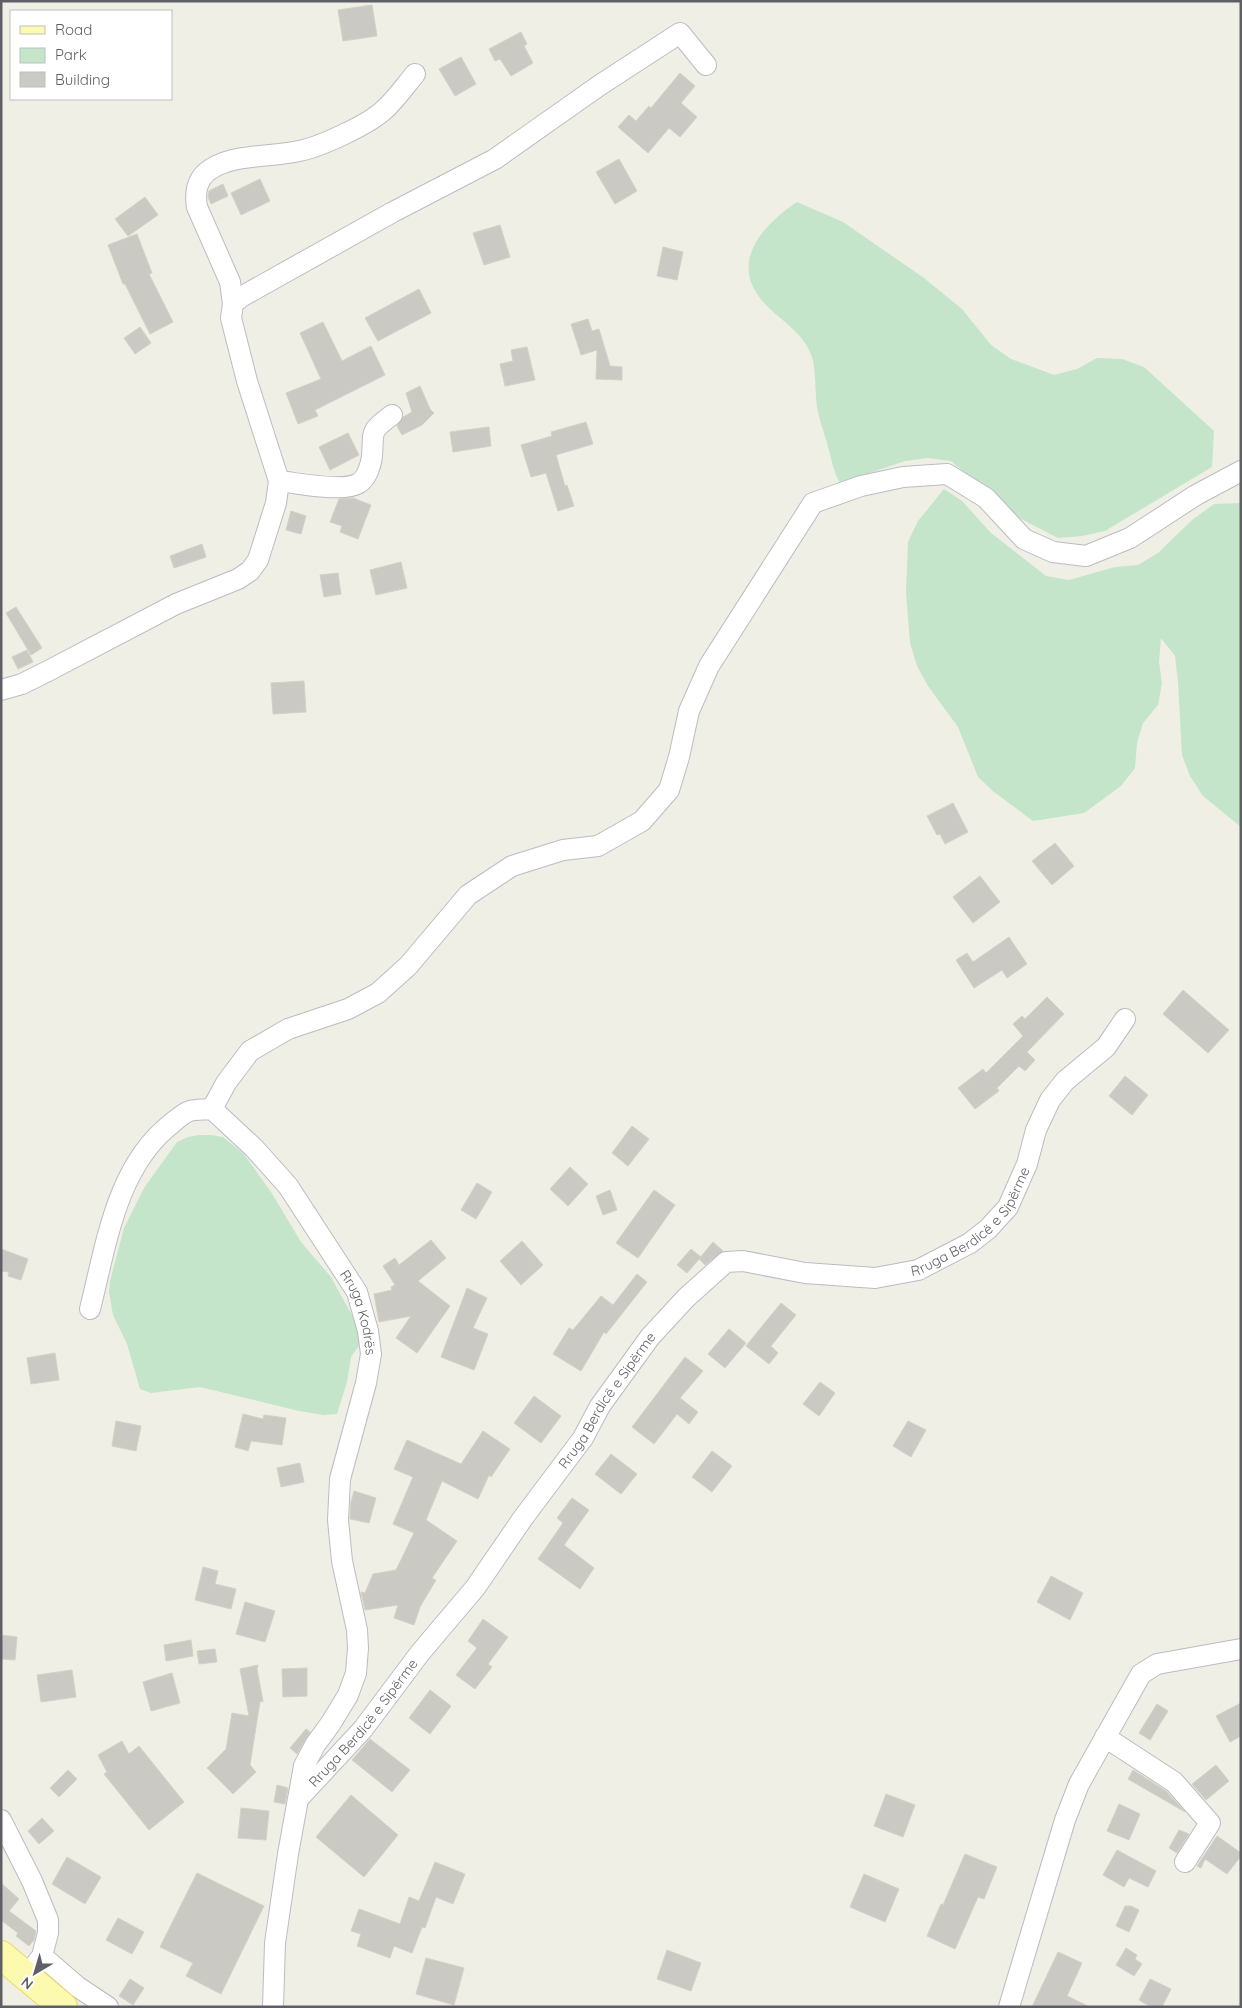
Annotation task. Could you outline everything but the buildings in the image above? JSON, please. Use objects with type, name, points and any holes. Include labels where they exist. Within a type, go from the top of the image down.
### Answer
[{"type":"main road","points":[[1,1955],[35,1966],[64,2007]]},
{"type":"street","points":[[233,304],[273,277],[495,159],[680,33],[706,65]]},
{"type":"street","points":[[1,690],[22,684],[176,604],[238,579],[250,571],[258,560],[276,503],[279,481],[247,380],[231,318],[233,304],[230,282],[197,207],[195,194],[197,183],[205,174],[216,167],[231,162],[301,151],[350,130],[384,111],[415,74]]},
{"type":"street","points":[[279,481],[342,487],[359,483],[366,476],[372,458],[372,434],[380,424],[392,415]]},
{"type":"street","points":[[90,1309],[120,1197],[134,1165],[162,1131],[189,1111],[212,1109],[226,1083],[250,1051],[288,1029],[348,1009],[378,993],[408,966],[468,895],[512,866],[563,850],[598,846],[642,821],[669,790],[679,757],[689,711],[709,666],[813,503],[861,486],[903,477],[947,474],[986,498],[1024,538],[1053,552],[1086,556],[1130,538],[1196,495],[1241,471]]},
{"type":"street","name":"Rruga Berdicë e Sipërme","points":[[273,2007],[275,1943],[288,1854],[299,1798],[363,1729],[420,1653],[475,1588],[523,1518],[583,1438],[600,1406],[650,1337],[686,1298],[726,1262],[743,1261],[805,1273],[876,1278],[918,1270],[970,1243],[988,1229],[1008,1208],[1027,1164],[1036,1130],[1050,1100],[1065,1082],[1106,1047],[1125,1019]]},
{"type":"street","name":"Rruga Kodrës","points":[[212,1109],[254,1148],[288,1186],[357,1292],[368,1331],[371,1354],[366,1383],[340,1480],[338,1520],[342,1561],[357,1630],[356,1673],[348,1695],[304,1766],[299,1798]]},
{"type":"street","points":[[1009,2007],[1065,1820],[1079,1784],[1141,1674],[1157,1664],[1241,1649]]},
{"type":"street","points":[[1105,1737],[1174,1782],[1210,1823],[1185,1862]]},
{"type":"street","points":[[1,1820],[32,1881],[48,1920],[48,1933],[35,1966],[78,1987],[108,2007]]},
{"type":"green space","points":[[797,202],[843,222],[924,278],[962,309],[991,345],[1011,359],[1054,375],[1077,369],[1097,358],[1122,359],[1144,367],[1214,431],[1212,467],[1105,531],[1082,536],[1058,538],[1019,518],[951,461],[928,458],[905,461],[840,483],[834,470],[818,412],[814,367],[810,352],[801,338],[757,294],[750,279],[749,264],[752,250],[759,237],[770,224]]},
{"type":"green space","points":[[944,489],[962,501],[991,533],[1046,576],[1069,580],[1115,567],[1138,565],[1158,553],[1192,520],[1214,504],[1241,503],[1241,827],[1203,796],[1190,776],[1182,755],[1175,656],[1161,638],[1159,662],[1162,683],[1158,705],[1143,723],[1137,743],[1135,768],[1121,786],[1084,813],[1033,821],[994,792],[978,777],[958,727],[928,686],[917,666],[910,643],[906,592],[908,542],[918,521]]},
{"type":"green space","points":[[199,1135],[223,1137],[243,1153],[271,1192],[301,1242],[331,1277],[354,1319],[361,1343],[351,1357],[347,1382],[337,1414],[324,1415],[299,1411],[200,1387],[151,1393],[140,1389],[127,1344],[113,1315],[109,1292],[110,1281],[124,1228],[144,1188],[177,1142]]}]
